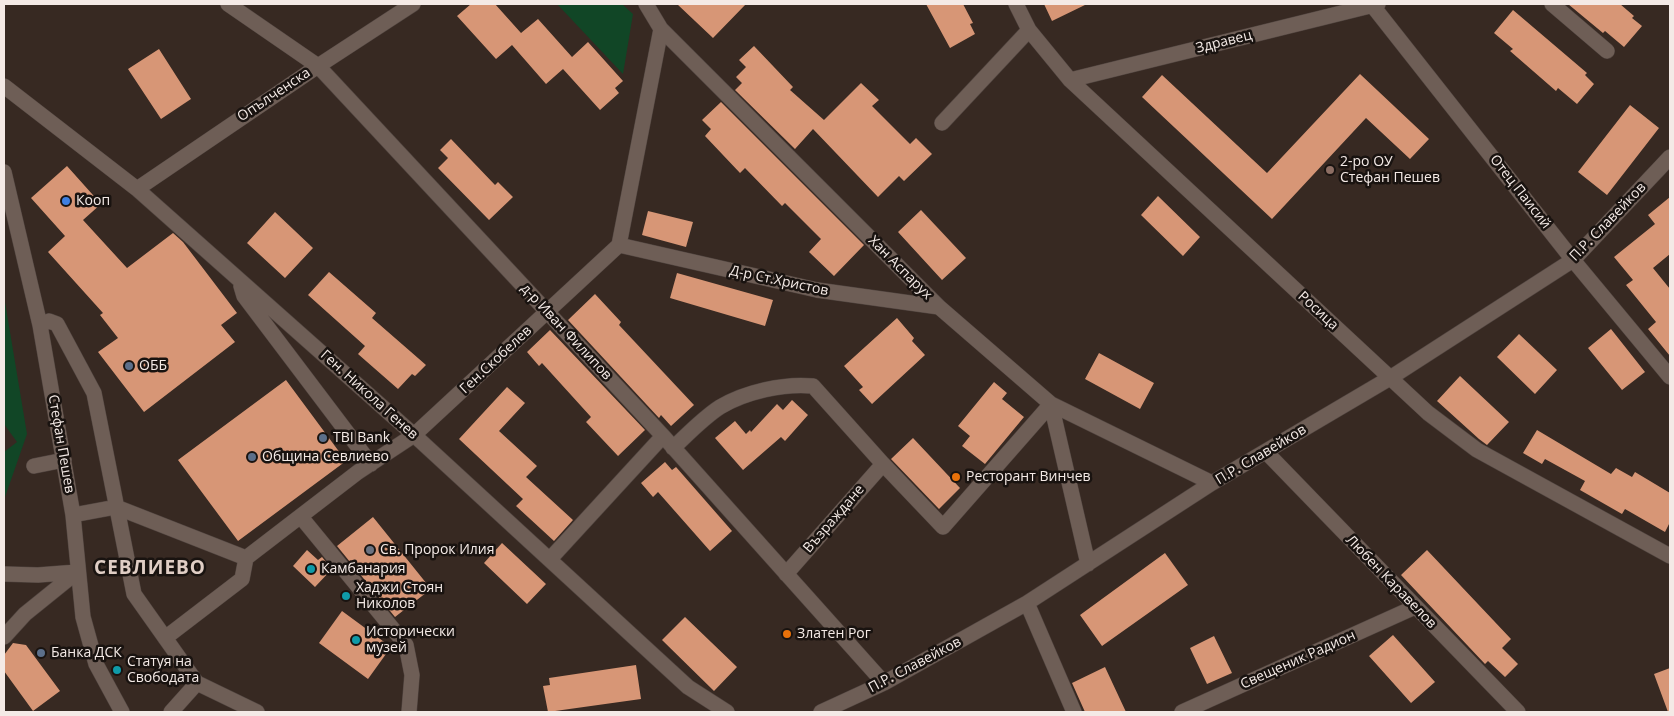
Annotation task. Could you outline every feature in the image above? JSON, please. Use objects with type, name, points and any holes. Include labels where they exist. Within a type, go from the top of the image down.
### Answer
[{"type":"street","name":"д-р Иван Филипов","points":[[228,4],[318,66],[663,436],[884,683]]},
{"type":"street","name":"Опълченска","points":[[137,189],[413,4]]},
{"type":"street","name":"Хан Аспарух","points":[[646,4],[661,29],[940,307],[1051,404],[1212,483]]},
{"type":"street","name":"Росица","points":[[1016,4],[1029,30],[1070,80],[1428,413],[1477,450],[1670,556]]},
{"type":"street","points":[[1552,4],[1607,50]]},
{"type":"street","name":"Здравец","points":[[1070,80],[1375,5]]},
{"type":"street","name":"Отец Паисий","points":[[1375,5],[1573,260],[1670,377]]},
{"type":"street","points":[[619,245],[661,29]]},
{"type":"street","points":[[942,123],[1029,30]]},
{"type":"street","name":"Ген. Никола Генев","points":[[4,86],[137,189],[414,435],[688,687],[727,712]]},
{"type":"street","name":"П.Р. Славейков","points":[[821,712],[884,683],[1027,603],[1212,483],[1390,378],[1573,260],[1670,157]]},
{"type":"street","name":"Стефан Пешев","points":[[4,172],[40,325],[64,460],[73,515],[77,572],[83,617],[96,664],[122,712]]},
{"type":"street","name":"Д-р Ст.Христов","points":[[619,245],[817,290],[940,307]]},
{"type":"street","name":"Ген.Скобелев","points":[[246,558],[301,518],[358,472],[414,435],[619,245]]},
{"type":"street","points":[[242,282],[241,286],[244,296],[371,464]]},
{"type":"street","points":[[40,325],[49,321],[57,324],[94,393],[134,594],[196,683],[257,712]]},
{"type":"street","points":[[674,448],[720,407],[738,399],[774,388],[795,384],[813,386],[943,527],[1051,404]]},
{"type":"street","points":[[1051,404],[1088,564]]},
{"type":"street","points":[[550,559],[663,436]]},
{"type":"street","name":"Любен Каравелов","points":[[1266,452],[1518,712]]},
{"type":"street","points":[[34,466],[64,460]]},
{"type":"street","name":"Възраждане","points":[[786,574],[883,464]]},
{"type":"street","points":[[73,515],[116,507],[246,558],[242,579],[165,638]]},
{"type":"street","points":[[301,518],[406,645],[412,675],[409,712]]},
{"type":"street","points":[[4,574],[38,575],[77,572]]},
{"type":"street","points":[[4,638],[25,614],[77,572]]},
{"type":"street","points":[[1027,603],[1074,712]]},
{"type":"street","name":"Свещеник Радион","points":[[1182,712],[1415,607]]},
{"type":"street","points":[[170,712],[196,683]]},
{"type":"green space","points":[[557,4],[622,4],[633,14],[623,74]]},
{"type":"green space","points":[[4,296],[27,434],[4,500],[4,452],[17,442],[4,424]]},
{"type":"building","points":[[471,4],[495,4],[521,33],[538,19],[572,57],[588,42],[623,81],[615,88],[619,93],[600,110],[563,69],[546,84],[512,45],[496,59],[457,16]]},
{"type":"building","points":[[677,4],[746,4],[713,38]]},
{"type":"building","points":[[926,4],[963,4],[973,23],[970,24],[975,34],[950,48]]},
{"type":"building","points":[[1044,4],[1087,4],[1052,21]]},
{"type":"building","points":[[1568,4],[1620,4],[1642,26],[1624,47],[1605,31],[1603,33]]},
{"type":"building","points":[[1513,10],[1587,73],[1585,75],[1594,84],[1577,104],[1558,88],[1556,91],[1510,51],[1513,49],[1494,33]]},
{"type":"building","points":[[754,46],[793,87],[790,90],[824,120],[861,83],[879,100],[872,106],[910,144],[916,138],[932,154],[904,181],[899,176],[878,197],[813,129],[795,149],[735,90],[742,83],[736,77],[746,67],[739,60]]},
{"type":"building","points":[[159,49],[191,99],[161,119],[128,69]]},
{"type":"building","points":[[1360,74],[1429,139],[1410,159],[1366,118],[1272,219],[1142,97],[1162,75],[1267,173]]},
{"type":"building","points":[[721,102],[864,245],[834,276],[809,252],[821,239],[785,203],[782,206],[745,168],[740,173],[705,136],[711,129],[702,120]]},
{"type":"building","points":[[1630,105],[1659,128],[1607,195],[1578,172]]},
{"type":"building","points":[[451,139],[495,185],[498,182],[513,197],[489,220],[438,168],[448,158],[440,150]]},
{"type":"building","points":[[67,166],[101,204],[83,220],[127,268],[173,233],[183,242],[237,313],[221,325],[235,342],[144,412],[98,352],[118,338],[100,315],[103,313],[48,252],[65,236],[31,198]]},
{"type":"building","points":[[1158,196],[1200,237],[1183,256],[1141,215]]},
{"type":"building","points":[[1670,197],[1670,254],[1653,268],[1670,289],[1670,356],[1648,329],[1656,322],[1626,285],[1633,280],[1614,257],[1655,224],[1648,215]]},
{"type":"building","points":[[921,210],[966,258],[942,280],[898,232]]},
{"type":"building","points":[[648,211],[693,222],[686,247],[642,235]]},
{"type":"building","points":[[275,212],[313,248],[285,278],[247,243]]},
{"type":"building","points":[[329,272],[376,313],[372,318],[426,365],[415,376],[412,374],[398,389],[358,354],[365,346],[308,295]]},
{"type":"building","points":[[677,273],[773,300],[765,326],[670,298]]},
{"type":"building","points":[[595,294],[621,322],[619,325],[694,405],[671,426],[661,415],[659,418],[568,320]]},
{"type":"building","points":[[897,318],[914,338],[912,341],[925,355],[872,404],[859,390],[863,387],[844,366]]},
{"type":"building","points":[[1611,329],[1645,372],[1622,390],[1588,348]]},
{"type":"building","points":[[550,330],[645,430],[618,456],[586,422],[591,417],[542,363],[539,366],[527,352]]},
{"type":"building","points":[[1519,334],[1557,370],[1535,394],[1497,357]]},
{"type":"building","points":[[1099,353],[1154,383],[1140,409],[1085,379]]},
{"type":"building","points":[[1460,376],[1509,422],[1487,445],[1437,401]]},
{"type":"building","points":[[286,380],[346,461],[238,541],[178,460]]},
{"type":"building","points":[[994,382],[1007,393],[1002,399],[1024,417],[985,464],[962,446],[970,436],[958,426]]},
{"type":"building","points":[[507,387],[525,403],[499,431],[537,466],[526,477],[573,520],[554,541],[516,506],[523,499],[459,439]]},
{"type":"building","points":[[792,400],[808,415],[785,441],[781,437],[743,470],[715,438],[735,421],[746,434],[750,430],[751,432],[777,404],[783,410]]},
{"type":"building","points":[[1537,430],[1611,474],[1616,468],[1632,477],[1635,472],[1670,493],[1670,522],[1665,532],[1625,509],[1622,514],[1580,490],[1585,481],[1545,459],[1542,464],[1523,453]]},
{"type":"building","points":[[913,438],[960,488],[939,509],[891,459]]},
{"type":"building","points":[[665,462],[672,470],[676,467],[732,531],[710,551],[658,492],[653,497],[641,483]]},
{"type":"building","points":[[373,517],[431,589],[395,617],[337,546]]},
{"type":"building","points":[[502,543],[546,584],[527,604],[484,563]]},
{"type":"building","name":"Камбанария","points":[[307,550],[318,560],[322,557],[332,569],[315,587],[293,566]]},
{"type":"building","points":[[1427,550],[1511,639],[1502,648],[1518,664],[1505,677],[1488,661],[1485,664],[1401,575]]},
{"type":"building","points":[[1165,553],[1188,585],[1102,646],[1080,615]]},
{"type":"building","points":[[342,611],[391,647],[368,679],[319,643]]},
{"type":"building","points":[[685,617],[737,667],[714,691],[662,640]]},
{"type":"building","points":[[1393,635],[1435,682],[1411,703],[1369,656]]},
{"type":"building","points":[[1214,636],[1232,673],[1207,684],[1190,648]]},
{"type":"building","points":[[13,643],[26,645],[60,691],[33,711],[4,671],[4,655]]},
{"type":"building","points":[[636,665],[641,699],[548,712],[543,686],[550,685],[549,678]]},
{"type":"building","points":[[1105,667],[1126,712],[1085,712],[1072,683]]},
{"type":"building","points":[[1670,668],[1670,712],[1668,712],[1654,674]]},
{"type":"place","name":"2-ро ОУ Стефан Пешев","points":[[1330,170]]},
{"type":"place","name":"Кооп","points":[[66,201]]},
{"type":"place","name":"ОББ","points":[[129,366]]},
{"type":"place","name":"TBI Bank","points":[[323,438]]},
{"type":"place","name":"Община Севлиево","points":[[252,457]]},
{"type":"place","name":"Ресторант Винчев","points":[[956,477]]},
{"type":"place","name":"Св. Пророк Илия","points":[[370,550]]},
{"type":"place","name":"Камбанария","points":[[311,569]]},
{"type":"place","name":"Хаджи Стоян Николов","points":[[346,596]]},
{"type":"place","name":"Златен Рог","points":[[787,634]]},
{"type":"place","name":"Исторически музей","points":[[356,640]]},
{"type":"place","name":"Банка ДСК","points":[[41,653]]},
{"type":"place","name":"Статуя на Свободата","points":[[117,670]]},
{"type":"district","name":"СЕВЛИЕВО","points":[[150,569]]}]
